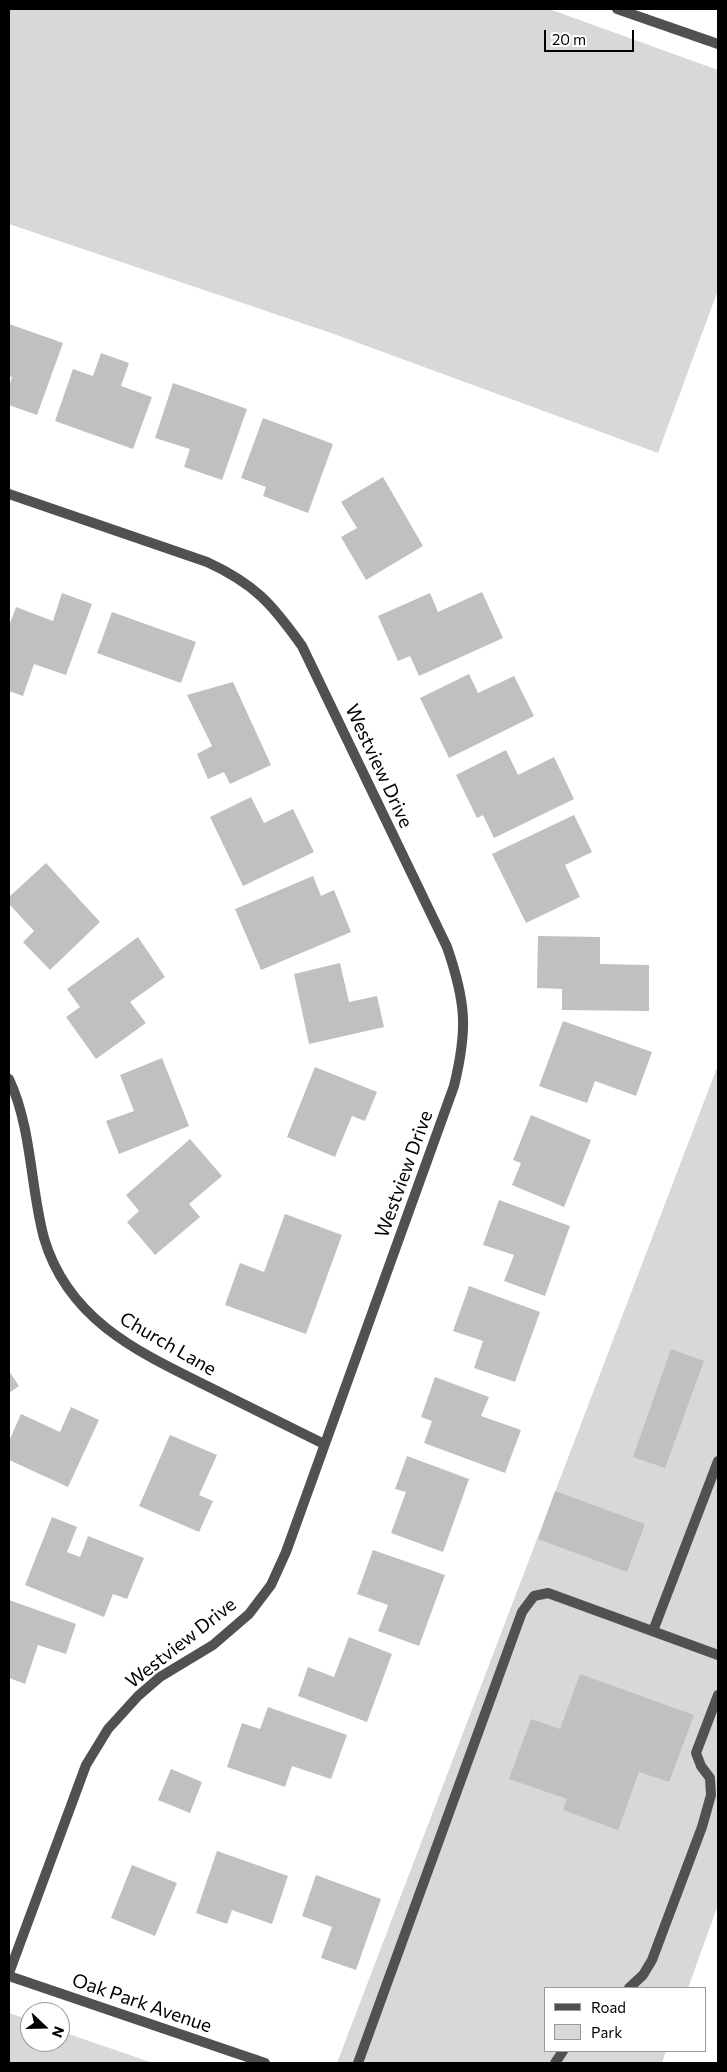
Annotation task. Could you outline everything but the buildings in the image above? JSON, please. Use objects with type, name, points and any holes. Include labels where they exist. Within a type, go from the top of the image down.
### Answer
[{"type":"street","points":[[617,9],[718,44]]},
{"type":"street","name":"Westview Drive","points":[[9,494],[207,562],[228,572],[259,593],[281,616],[302,646],[447,947],[458,980],[463,1005],[464,1029],[461,1058],[454,1086],[286,1552],[270,1585],[249,1614],[213,1645],[160,1677],[138,1696],[108,1728],[86,1765],[9,1975]]},
{"type":"street","name":"Church Lane","points":[[9,1079],[14,1090],[25,1135],[44,1238],[57,1269],[75,1298],[96,1322],[128,1345],[324,1444]]},
{"type":"street","points":[[653,1631],[718,1461]]},
{"type":"street","points":[[358,2063],[522,1612],[534,1596],[548,1593],[718,1656]]},
{"type":"street","points":[[630,1987],[643,1975],[652,1960],[702,1826],[711,1795],[710,1778],[696,1753],[718,1695]]},
{"type":"street","name":"Oak Park Avenue","points":[[9,1975],[264,2063]]},
{"type":"street","points":[[555,2063],[562,2052]]},
{"type":"green space","points":[[9,9],[549,9],[718,70],[718,290],[658,453],[334,334],[9,224]]},
{"type":"green space","points":[[718,1065],[718,1905],[688,1987],[544,1987],[544,2052],[666,2052],[662,2063],[337,2063]]},
{"type":"green space","points":[[9,2013],[20,2017],[20,2052],[70,2052],[70,2034],[153,2063],[9,2063]]}]
